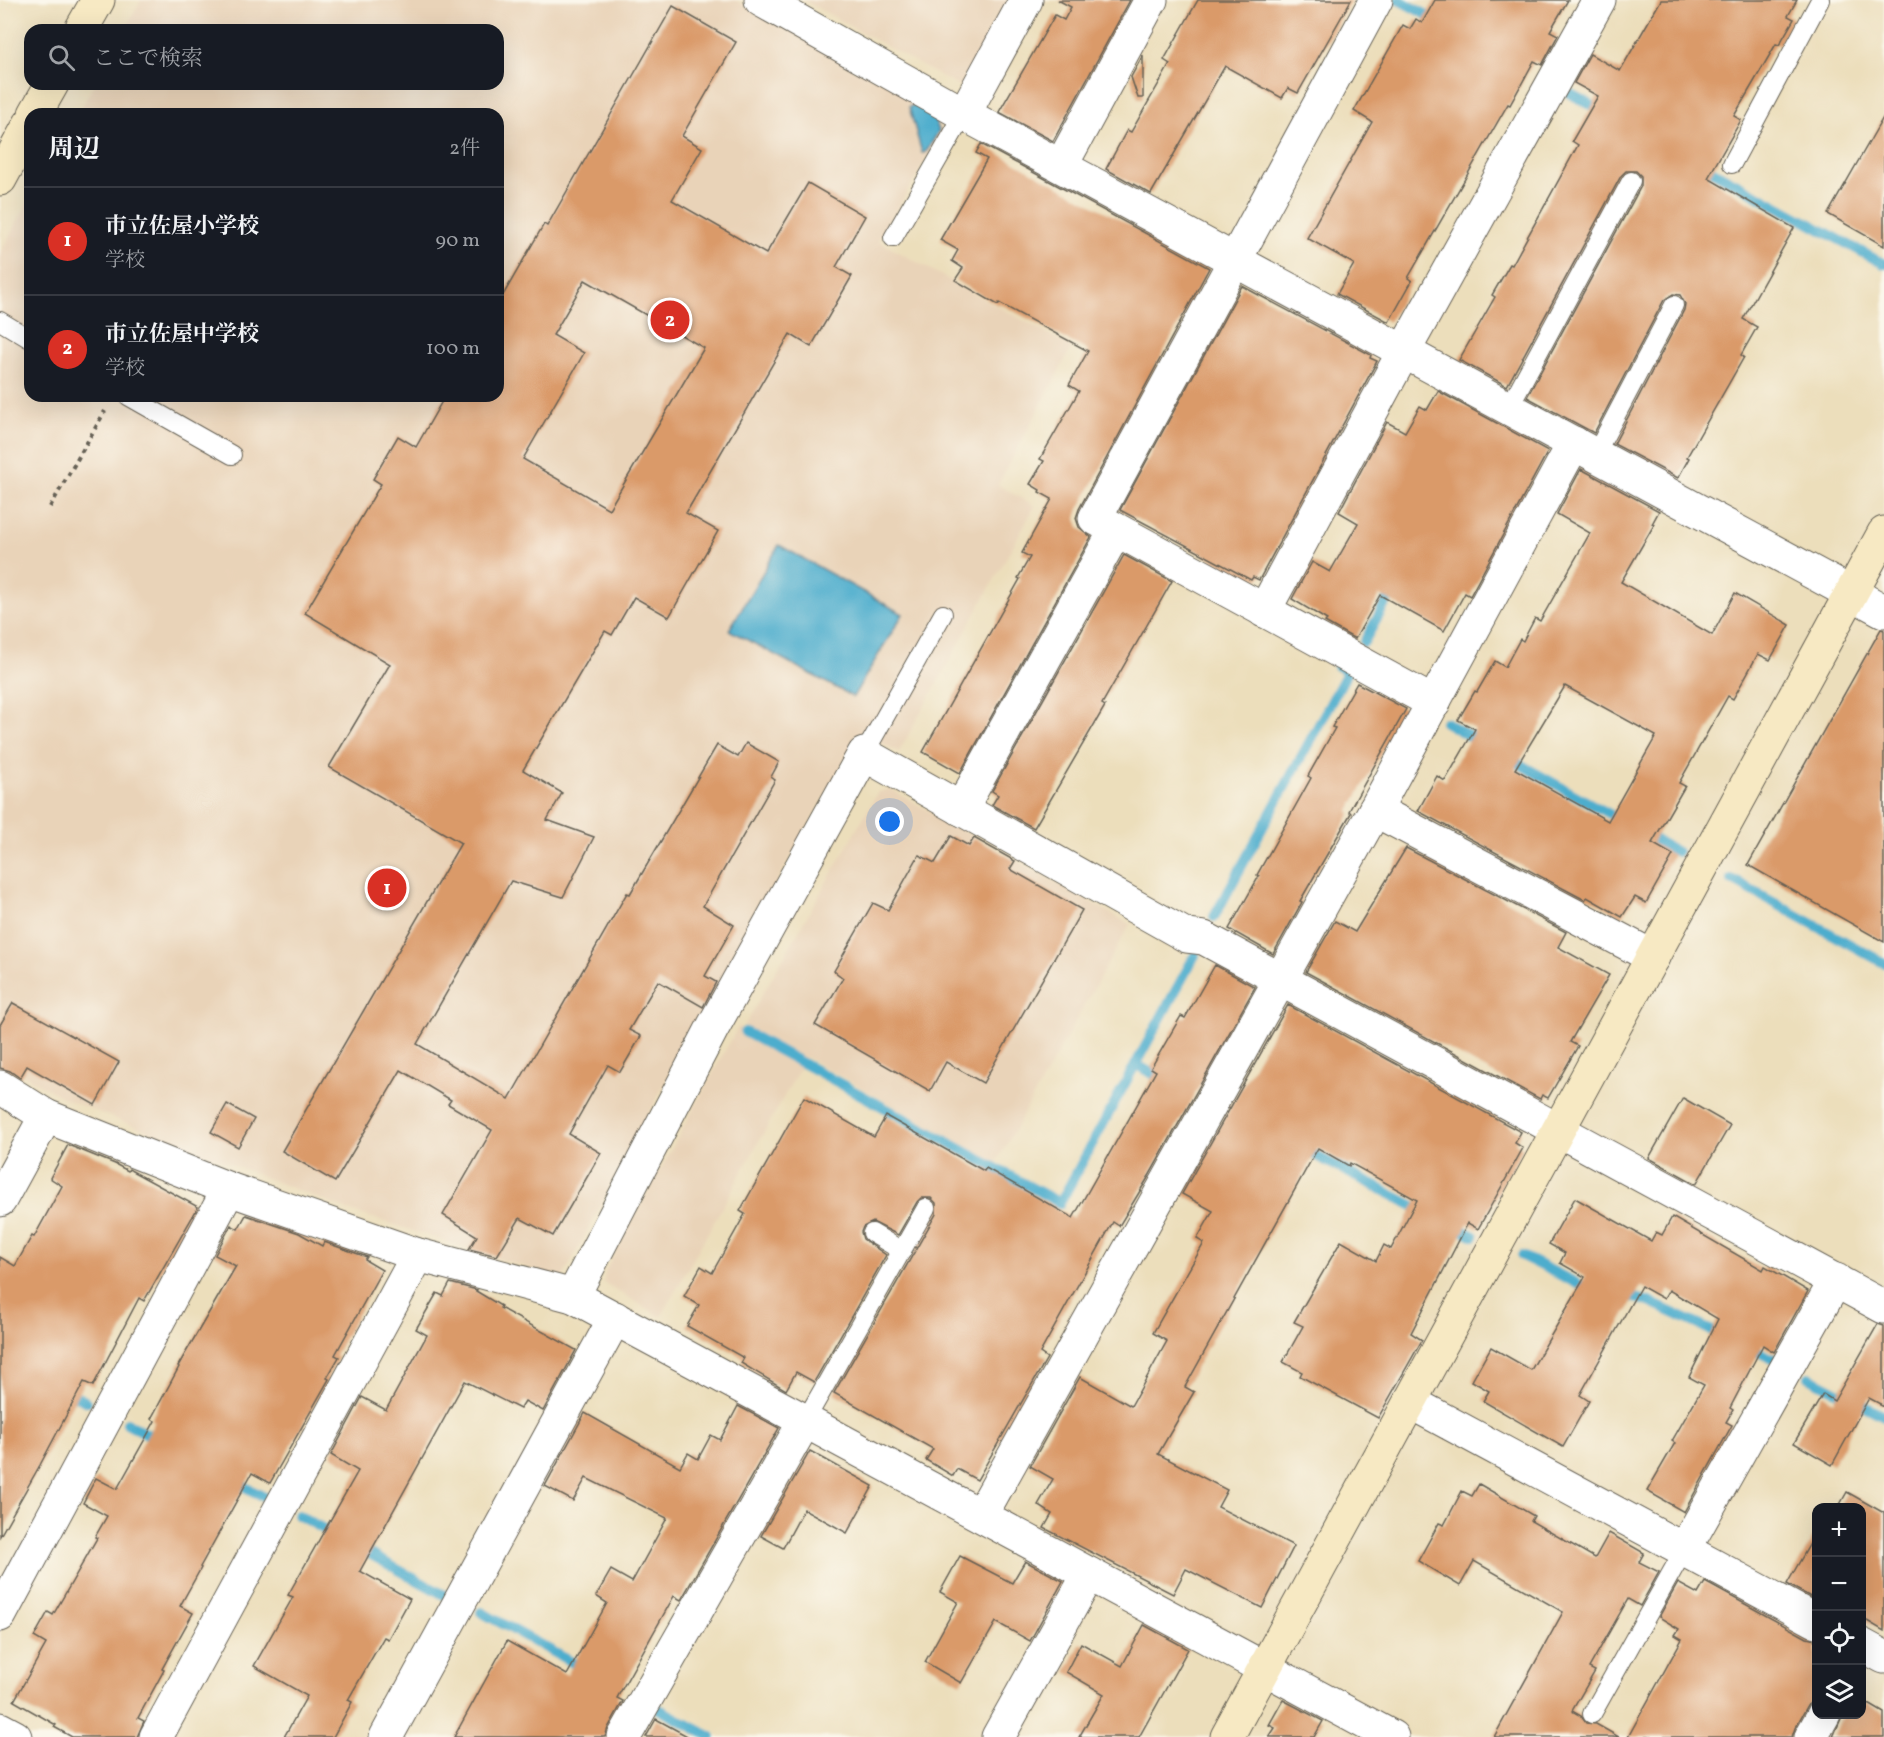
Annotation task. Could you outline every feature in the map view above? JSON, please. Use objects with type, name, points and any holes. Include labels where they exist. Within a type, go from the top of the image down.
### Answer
[{"type":"street","points":[[84,24],[98,0]]},
{"type":"street","points":[[761,0],[964,114],[1884,611]]},
{"type":"street","points":[[964,114],[1026,0]]},
{"type":"street","points":[[1061,166],[1151,0]]},
{"type":"street","points":[[1376,0],[1095,518],[1434,703]]},
{"type":"street","points":[[1264,611],[1404,351],[1599,0]]},
{"type":"street","points":[[38,108],[49,90]]},
{"type":"street","points":[[0,179],[24,135]]},
{"type":"street","points":[[981,1515],[1434,703],[1585,449]]},
{"type":"street","points":[[961,809],[1116,530]]},
{"type":"street","points":[[1227,1737],[1884,533]]},
{"type":"street","points":[[573,1296],[713,1027],[864,754],[1187,936],[1204,938],[1884,1307]]},
{"type":"street","points":[[1375,810],[1653,957]]},
{"type":"street","points":[[0,1087],[45,1116],[229,1189],[418,1255],[573,1296],[1392,1737]]},
{"type":"street","points":[[0,1200],[45,1116]]},
{"type":"street","points":[[0,1616],[229,1189]]},
{"type":"street","points":[[156,1737],[418,1255]]},
{"type":"street","points":[[1684,1550],[1836,1280]]},
{"type":"street","points":[[386,1737],[615,1318]]},
{"type":"street","points":[[1410,1402],[1812,1619]]},
{"type":"street","points":[[624,1737],[805,1420]]},
{"type":"street","points":[[998,1737],[1089,1574]]},
{"type":"street","points":[[1811,1737],[1821,1719]]},
{"type":"street","points":[[0,1729],[15,1737]]},
{"type":"lane","points":[[1732,164],[1820,0]]},
{"type":"lane","points":[[893,238],[964,114]]},
{"type":"lane","points":[[1509,407],[1630,181]]},
{"type":"lane","points":[[1585,449],[1674,305]]},
{"type":"lane","points":[[0,321],[24,335]]},
{"type":"lane","points":[[139,402],[232,455]]},
{"type":"lane","points":[[864,754],[943,614]]},
{"type":"lane","points":[[805,1420],[926,1208]]},
{"type":"lane","points":[[872,1233],[902,1251]]},
{"type":"lane","points":[[1592,1714],[1684,1550]]},
{"type":"path","points":[[50,507],[108,406]]},
{"type":"shaded area","points":[[141,0],[735,0],[933,108],[943,132],[878,241],[1072,347],[998,485],[1035,506],[899,752],[861,733],[696,1024],[562,1279],[348,1210],[65,1099],[0,1061],[0,253],[24,210],[24,402],[504,402],[504,108],[81,108],[91,90],[504,90],[504,24],[128,24]]},
{"type":"shaded area","points":[[803,0],[1014,0],[967,84],[958,86]]},
{"type":"shaded area","points":[[890,789],[1130,924],[996,1163],[806,1057],[661,1317],[604,1283],[605,1271],[738,1027],[743,1028],[878,792]]},
{"type":"water","points":[[919,103],[933,113],[939,131],[926,152],[922,153],[909,107]]},
{"type":"water","points":[[779,545],[903,614],[853,697],[729,630]]},
{"type":"building","points":[[1058,0],[1130,0],[1053,141],[999,112],[1055,15],[1064,20],[1071,7]]},
{"type":"building","points":[[1198,0],[1351,0],[1298,93],[1288,88],[1282,98],[1225,66],[1151,194],[1106,169],[1127,130],[1131,132],[1170,64],[1164,60]]},
{"type":"building","points":[[1435,0],[1568,0],[1550,31],[1558,35],[1542,65],[1534,61],[1510,105],[1508,104],[1408,278],[1412,281],[1389,322],[1337,294],[1354,264],[1307,238],[1372,122],[1354,111],[1403,25],[1410,29],[1416,19],[1422,23]]},
{"type":"building","points":[[1661,0],[1797,0],[1788,16],[1794,19],[1779,45],[1776,44],[1734,116],[1741,120],[1708,178],[1794,228],[1743,319],[1757,327],[1741,355],[1744,357],[1687,457],[1689,458],[1678,478],[1614,444],[1684,310],[1685,304],[1680,295],[1673,294],[1664,300],[1594,433],[1527,397],[1641,186],[1641,176],[1636,171],[1626,171],[1621,176],[1507,386],[1459,360],[1495,297],[1492,295],[1510,264],[1512,265],[1578,145],[1572,141],[1598,96],[1574,83],[1590,54],[1620,71]]},
{"type":"building","points":[[673,6],[736,42],[682,136],[702,148],[672,200],[766,254],[808,183],[865,216],[836,267],[852,276],[811,347],[790,334],[686,513],[718,531],[669,617],[634,597],[612,635],[605,631],[523,770],[562,793],[547,820],[594,837],[563,897],[511,881],[417,1044],[509,1099],[627,893],[630,894],[717,745],[738,757],[746,743],[779,762],[771,777],[775,780],[703,906],[734,925],[705,976],[716,982],[703,1007],[658,981],[629,1030],[641,1036],[620,1072],[608,1065],[569,1134],[601,1153],[553,1236],[520,1218],[497,1256],[469,1249],[477,1236],[443,1215],[492,1130],[448,1104],[451,1100],[401,1070],[335,1182],[282,1151],[461,843],[329,767],[390,664],[305,613],[381,484],[373,479],[398,436],[416,447],[442,402],[504,402],[504,294],[544,224],[547,226]],"holes":[[[585,280],[704,348],[609,509],[523,459],[584,353],[553,335]]]},
{"type":"building","points":[[1143,55],[1143,98],[1138,98],[1131,77]]},
{"type":"building","points":[[1884,116],[1884,246],[1828,214]]},
{"type":"building","points":[[981,144],[1209,268],[1079,509],[1076,518],[1079,527],[1091,537],[960,773],[923,752],[1020,579],[1018,578],[1030,557],[1022,553],[1052,499],[1030,484],[1044,461],[1040,459],[1079,391],[1069,385],[1088,351],[999,303],[998,305],[955,280],[963,268],[952,261],[958,250],[940,240],[987,159],[976,153]]},
{"type":"building","points":[[1242,286],[1371,355],[1370,358],[1377,361],[1259,580],[1253,577],[1251,580],[1120,510]]},
{"type":"building","points":[[1438,391],[1548,451],[1470,596],[1465,593],[1444,631],[1380,595],[1355,639],[1292,599],[1312,562],[1330,572],[1358,523],[1339,512],[1387,422],[1405,432],[1420,406],[1427,410]]},
{"type":"building","points":[[1581,469],[1659,511],[1652,524],[1654,525],[1621,582],[1712,635],[1735,593],[1790,625],[1770,660],[1758,654],[1733,699],[1728,696],[1679,783],[1685,786],[1652,843],[1673,855],[1646,903],[1635,897],[1622,917],[1587,897],[1585,900],[1418,811],[1437,776],[1445,781],[1475,729],[1458,720],[1475,691],[1477,692],[1495,661],[1505,667],[1520,639],[1523,641],[1535,618],[1540,621],[1590,533],[1557,514]],"holes":[[[1565,686],[1656,736],[1608,821],[1515,769]]]},
{"type":"building","points":[[1124,555],[1172,581],[1102,704],[1105,706],[1034,828],[992,805],[998,795],[992,791]]},
{"type":"building","points":[[1881,629],[1884,630],[1884,942],[1748,865]]},
{"type":"building","points":[[1357,683],[1406,709],[1273,954],[1229,929],[1311,778],[1308,776]]},
{"type":"building","points":[[951,836],[969,846],[974,838],[1015,861],[1010,869],[1082,910],[983,1083],[946,1062],[930,1091],[815,1025],[843,978],[834,971],[873,903],[888,910],[919,855],[935,863]]},
{"type":"building","points":[[1406,848],[1566,932],[1558,947],[1609,975],[1570,1042],[1578,1046],[1548,1098],[1542,1095],[1540,1099],[1306,972],[1335,921],[1355,932]]},
{"type":"building","points":[[1215,965],[1255,987],[1119,1226],[1113,1222],[1040,1353],[1047,1358],[977,1480],[957,1469],[953,1476],[926,1460],[933,1449],[834,1393],[936,1214],[936,1203],[931,1198],[921,1198],[917,1202],[898,1235],[873,1222],[863,1227],[861,1232],[863,1239],[886,1255],[814,1382],[796,1372],[786,1390],[741,1363],[744,1358],[687,1326],[699,1305],[684,1296],[701,1266],[712,1273],[745,1214],[740,1211],[804,1097],[874,1137],[886,1116],[984,1171],[986,1168],[1073,1218],[1156,1071],[1151,1068],[1181,1016],[1185,1018]]},
{"type":"building","points":[[13,1003],[119,1062],[95,1105],[27,1066],[20,1078],[0,1068],[0,1025]]},
{"type":"building","points":[[1288,1005],[1521,1132],[1515,1143],[1523,1148],[1478,1229],[1468,1223],[1411,1333],[1422,1340],[1378,1418],[1300,1376],[1302,1372],[1283,1362],[1303,1326],[1294,1322],[1341,1241],[1376,1261],[1384,1245],[1391,1249],[1417,1200],[1318,1148],[1185,1387],[1194,1392],[1158,1454],[1227,1490],[1218,1507],[1294,1546],[1262,1608],[1186,1569],[1173,1594],[1044,1528],[1052,1514],[1038,1505],[1053,1479],[1030,1466],[1080,1377],[1131,1406],[1167,1341],[1153,1333],[1204,1243],[1197,1239],[1213,1211],[1182,1194]]},
{"type":"building","points":[[1683,1098],[1730,1125],[1696,1184],[1649,1158]]},
{"type":"building","points":[[227,1104],[254,1119],[238,1147],[211,1132]]},
{"type":"building","points":[[68,1145],[128,1171],[129,1169],[198,1207],[144,1301],[139,1298],[93,1386],[84,1382],[0,1536],[0,1257],[15,1266],[32,1236],[34,1237],[62,1186],[50,1178]]},
{"type":"building","points":[[1575,1198],[1651,1241],[1656,1232],[1662,1235],[1672,1217],[1763,1270],[1765,1266],[1808,1291],[1774,1352],[1763,1345],[1730,1408],[1733,1410],[1726,1422],[1732,1425],[1684,1512],[1647,1491],[1675,1443],[1672,1441],[1704,1385],[1689,1377],[1718,1319],[1669,1290],[1664,1299],[1641,1286],[1580,1395],[1589,1401],[1563,1447],[1483,1401],[1489,1391],[1472,1381],[1491,1347],[1531,1370],[1585,1277],[1560,1263],[1565,1253],[1549,1244]]},
{"type":"building","points":[[246,1215],[299,1233],[322,1246],[324,1242],[367,1257],[365,1260],[382,1270],[335,1355],[339,1357],[327,1378],[329,1379],[270,1483],[252,1473],[200,1567],[180,1606],[193,1613],[138,1718],[144,1721],[137,1737],[72,1737],[14,1701],[46,1644],[34,1637],[48,1612],[53,1615],[107,1516],[83,1503],[96,1478],[117,1489],[155,1421],[151,1419],[178,1366],[236,1266],[215,1255],[231,1225],[238,1229]]},
{"type":"building","points":[[450,1283],[477,1290],[501,1306],[500,1308],[576,1350],[543,1411],[525,1401],[520,1409],[465,1381],[360,1571],[410,1599],[388,1639],[384,1637],[348,1700],[352,1702],[333,1737],[284,1737],[307,1696],[254,1666],[293,1597],[288,1595],[358,1471],[331,1455],[362,1397],[386,1410],[427,1335],[416,1329],[437,1293],[443,1296]]},
{"type":"building","points":[[1878,1324],[1884,1326],[1884,1406],[1869,1398],[1832,1465],[1794,1443],[1823,1394],[1834,1401]]},
{"type":"building","points":[[738,1406],[779,1428],[681,1600],[674,1596],[617,1698],[623,1701],[605,1737],[454,1737],[507,1641],[567,1675],[607,1603],[596,1596],[611,1570],[632,1582],[667,1518],[586,1478],[573,1501],[545,1486],[585,1413],[680,1467],[688,1453],[698,1459],[711,1435],[720,1440]]},
{"type":"building","points":[[810,1451],[873,1486],[847,1533],[804,1509],[783,1548],[761,1536]]},
{"type":"building","points":[[1479,1484],[1534,1516],[1531,1521],[1595,1558],[1609,1533],[1644,1553],[1639,1562],[1659,1572],[1640,1606],[1628,1599],[1589,1668],[1595,1671],[1572,1711],[1581,1716],[1586,1723],[1596,1724],[1619,1737],[1494,1737],[1563,1612],[1474,1561],[1460,1586],[1418,1561],[1439,1523],[1444,1525],[1462,1491],[1472,1496]]},
{"type":"building","points":[[1847,1492],[1884,1513],[1884,1631],[1866,1620],[1866,1503],[1841,1503]]},
{"type":"building","points":[[1812,1540],[1812,1598],[1787,1584]]},
{"type":"building","points":[[960,1556],[1012,1583],[1025,1561],[1063,1581],[1030,1641],[996,1622],[961,1683],[925,1662],[958,1602],[940,1592]]},
{"type":"building","points":[[1705,1582],[1812,1639],[1812,1701],[1792,1737],[1628,1737],[1682,1639],[1675,1635],[1679,1629],[1659,1617],[1678,1583],[1698,1594]]},
{"type":"building","points":[[1144,1625],[1188,1649],[1139,1737],[1079,1737],[1104,1694],[1066,1672],[1081,1643],[1122,1666]]},
{"type":"building","points":[[1283,1700],[1323,1721],[1314,1737],[1269,1737],[1275,1728],[1269,1725]]},
{"type":"building","points":[[1866,1702],[1884,1713],[1884,1737],[1833,1737],[1841,1719],[1866,1719]]},
{"type":"building","points":[[656,1719],[689,1737],[646,1737]]},
{"type":"waterway","points":[[1399,0],[1438,21]]},
{"type":"waterway","points":[[1569,93],[1604,112]]},
{"type":"waterway","points":[[1700,164],[1884,264]]},
{"type":"waterway","points":[[1364,642],[1394,588]]},
{"type":"waterway","points":[[1214,917],[1348,671],[1338,666]]},
{"type":"waterway","points":[[1445,722],[1483,744]]},
{"type":"waterway","points":[[1507,757],[1622,821]]},
{"type":"waterway","points":[[1643,833],[1677,852]]},
{"type":"waterway","points":[[1731,879],[1884,963]]},
{"type":"waterway","points":[[745,1032],[1060,1203],[1195,955]]},
{"type":"waterway","points":[[1135,1064],[1164,1080]]},
{"type":"waterway","points":[[1303,1149],[1425,1212]]},
{"type":"waterway","points":[[1452,1225],[1474,1236]]},
{"type":"waterway","points":[[1522,1256],[1594,1290]]},
{"type":"waterway","points":[[1621,1295],[1647,1301],[1723,1336]]},
{"type":"waterway","points":[[1748,1347],[1775,1360]]},
{"type":"waterway","points":[[1809,1377],[1884,1416]]},
{"type":"waterway","points":[[66,1391],[87,1402]]},
{"type":"waterway","points":[[127,1423],[160,1441]]},
{"type":"waterway","points":[[232,1480],[266,1498]]},
{"type":"waterway","points":[[298,1515],[338,1537]]},
{"type":"waterway","points":[[357,1547],[446,1596]]},
{"type":"waterway","points":[[481,1612],[586,1670]]},
{"type":"waterway","points":[[659,1709],[711,1737]]},
{"type":"place","name":"市立佐屋中学校","points":[[670,320]]},
{"type":"place","name":"市立佐屋小学校","points":[[387,888]]}]
